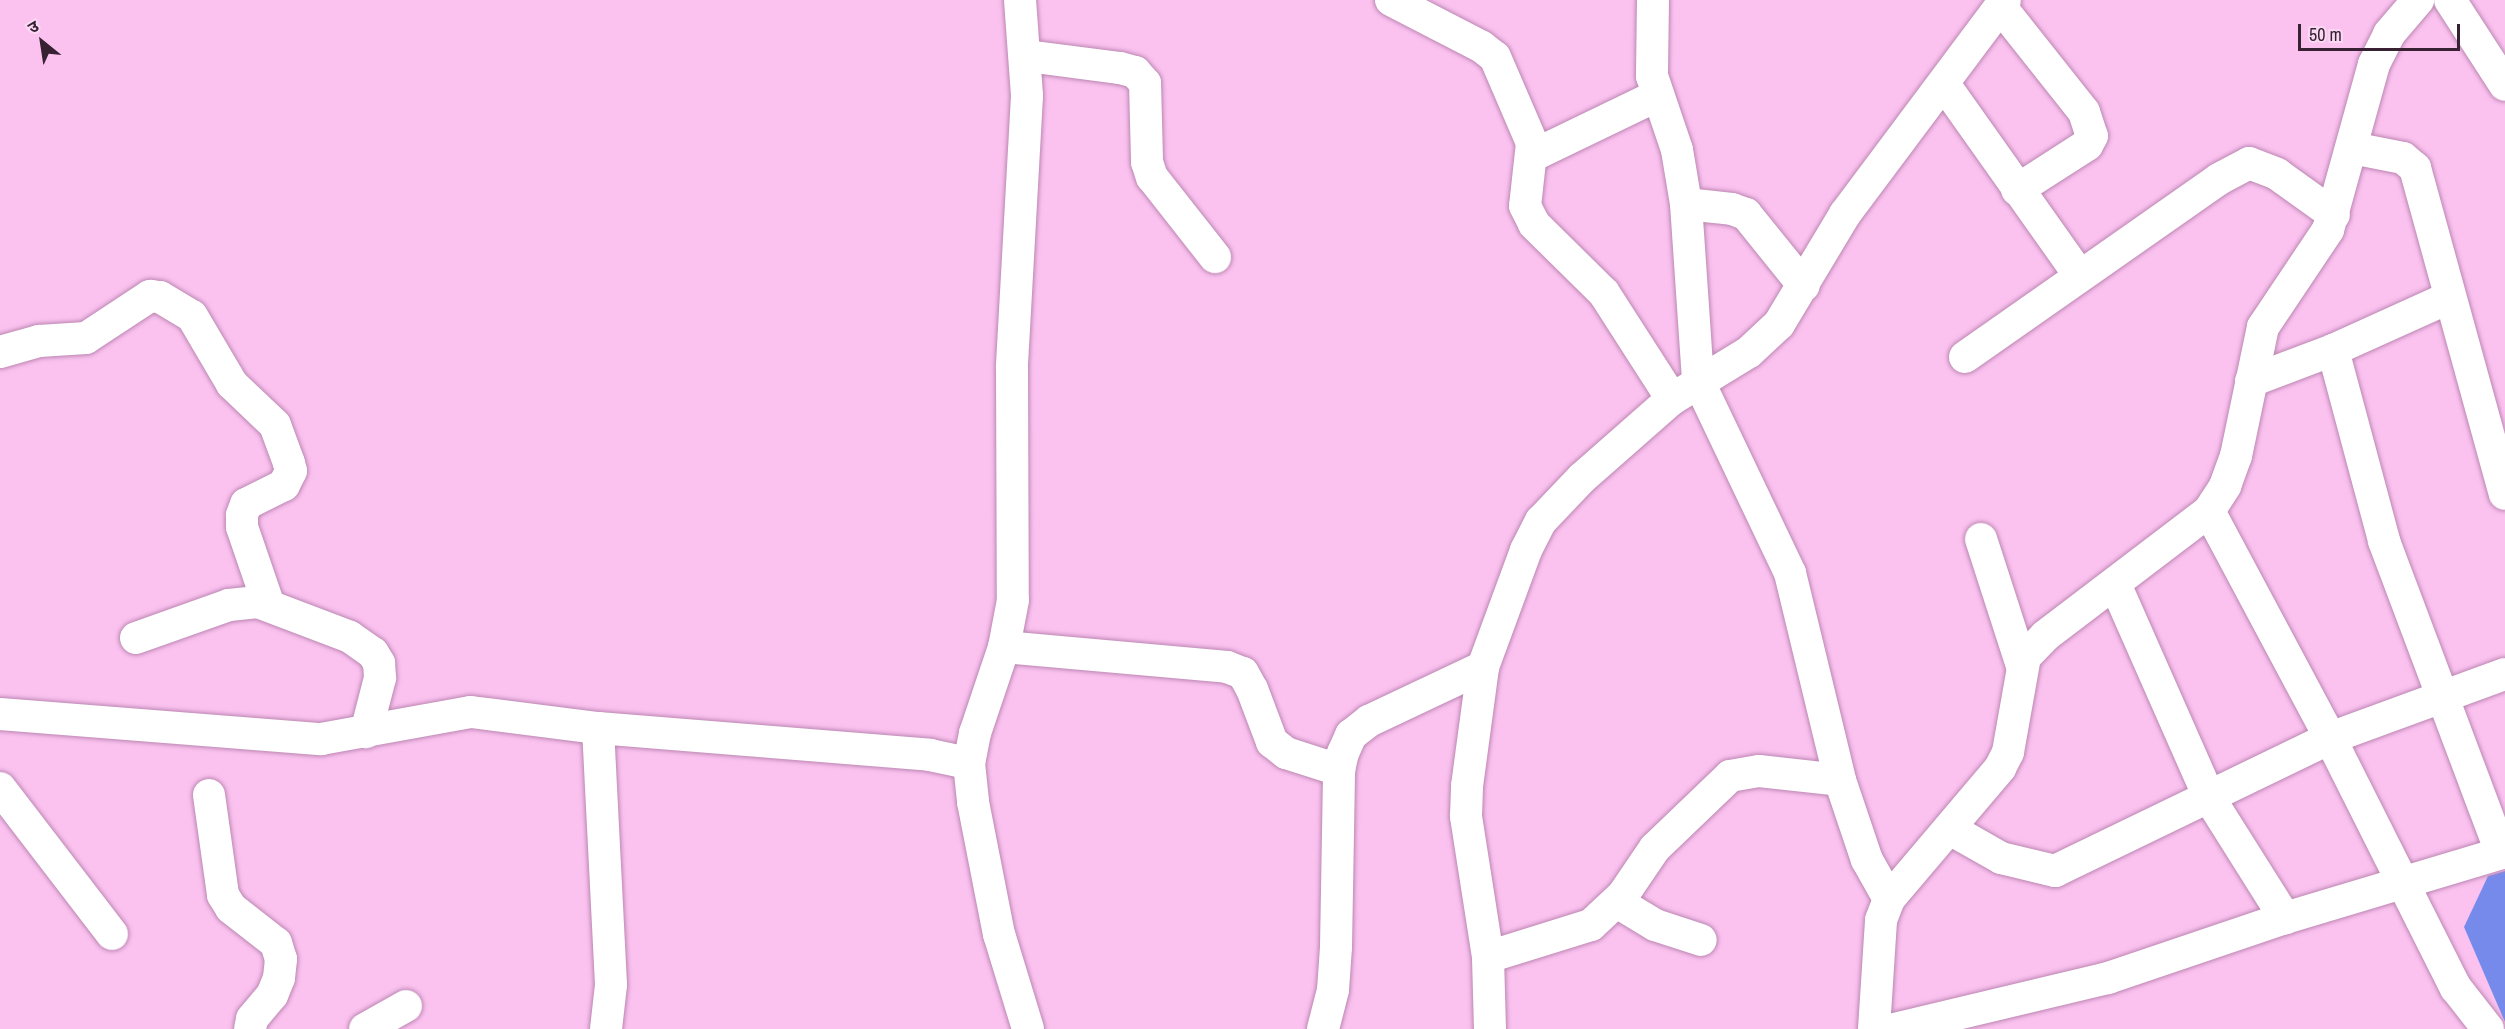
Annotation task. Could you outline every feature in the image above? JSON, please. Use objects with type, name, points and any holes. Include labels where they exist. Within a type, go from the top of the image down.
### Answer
[{"type":"street","points":[[1020,0],[1027,56],[1012,368],[1013,600],[1004,647],[975,733],[969,763],[973,802],[999,934],[1028,1029]]},
{"type":"street","points":[[1391,0],[1425,7],[1495,57],[1529,133],[1532,156],[1524,185],[1525,206],[1534,224],[1604,293],[1672,399]]},
{"type":"street","points":[[1653,0],[1651,56],[1658,95],[1677,150],[1686,204],[1698,380],[1790,573],[1840,780],[1867,860],[1889,899]]},
{"type":"street","points":[[2450,0],[2505,85]]},
{"type":"street","points":[[1490,1029],[1488,957],[1466,816],[1483,667],[1526,550],[1541,521],[1582,478],[1672,399],[1698,380],[1765,339],[1804,286],[1845,214],[2003,3],[2084,112],[2092,136],[2087,145],[2018,190]]},
{"type":"street","points":[[1874,1029],[1881,920],[1889,899],[1988,784],[2008,752],[2022,666],[2032,648],[2209,512],[2225,486],[2236,456],[2263,327],[2319,246],[2334,215],[2374,64],[2406,5]]},
{"type":"street","points":[[1027,56],[1120,68],[1140,77],[1148,94],[1147,162],[1152,177],[1215,257]]},
{"type":"street","points":[[1944,84],[2079,275]]},
{"type":"street","points":[[1532,156],[1658,95]]},
{"type":"street","points":[[2352,147],[2403,158],[2415,168],[2448,298],[2505,494]]},
{"type":"street","points":[[1965,357],[2219,179],[2249,163],[2277,174],[2334,215]]},
{"type":"street","points":[[1686,204],[1746,214],[1804,286]]},
{"type":"street","points":[[0,352],[39,341],[86,338],[150,296],[160,297],[192,316],[232,384],[275,425],[291,471],[284,485],[246,504],[242,515],[269,606]]},
{"type":"street","points":[[2251,381],[2333,350],[2448,298]]},
{"type":"street","points":[[1894,1029],[2108,978],[2285,918],[2503,852],[2384,541],[2333,350]]},
{"type":"street","points":[[2209,512],[2330,738],[2456,988],[2488,1029]]},
{"type":"street","points":[[1982,539],[2022,666]]},
{"type":"street","points":[[2115,584],[2211,799],[2285,918]]},
{"type":"street","points":[[136,638],[229,605],[258,602],[350,637],[373,653],[379,663],[380,678],[366,732]]},
{"type":"street","points":[[1004,647],[1227,668],[1243,674],[1252,689],[1272,742],[1286,753],[1339,770]]},
{"type":"street","points":[[1323,1029],[1333,990],[1336,947],[1339,770],[1351,735],[1369,722],[1483,667]]},
{"type":"street","points":[[1950,829],[2001,858],[2055,871],[2211,799],[2330,738],[2442,693],[2505,674]]},
{"type":"street","points":[[0,714],[321,739],[471,712],[598,728],[920,754],[969,763]]},
{"type":"street","points":[[598,728],[611,985],[606,1029]]},
{"type":"street","points":[[1488,957],[1576,932],[1592,925],[1617,902],[1655,848],[1731,776],[1759,771],[1840,780]]},
{"type":"street","points":[[0,788],[112,934]]},
{"type":"street","points":[[209,795],[223,895],[231,908],[263,929],[276,943],[281,959],[279,978],[272,995],[252,1019],[250,1029]]},
{"type":"street","points":[[1617,902],[1654,925],[1701,940]]},
{"type":"street","points":[[365,1029],[406,1006]]},
{"type":"water","points":[[2505,871],[2505,1022],[2464,927],[2488,876]]}]
